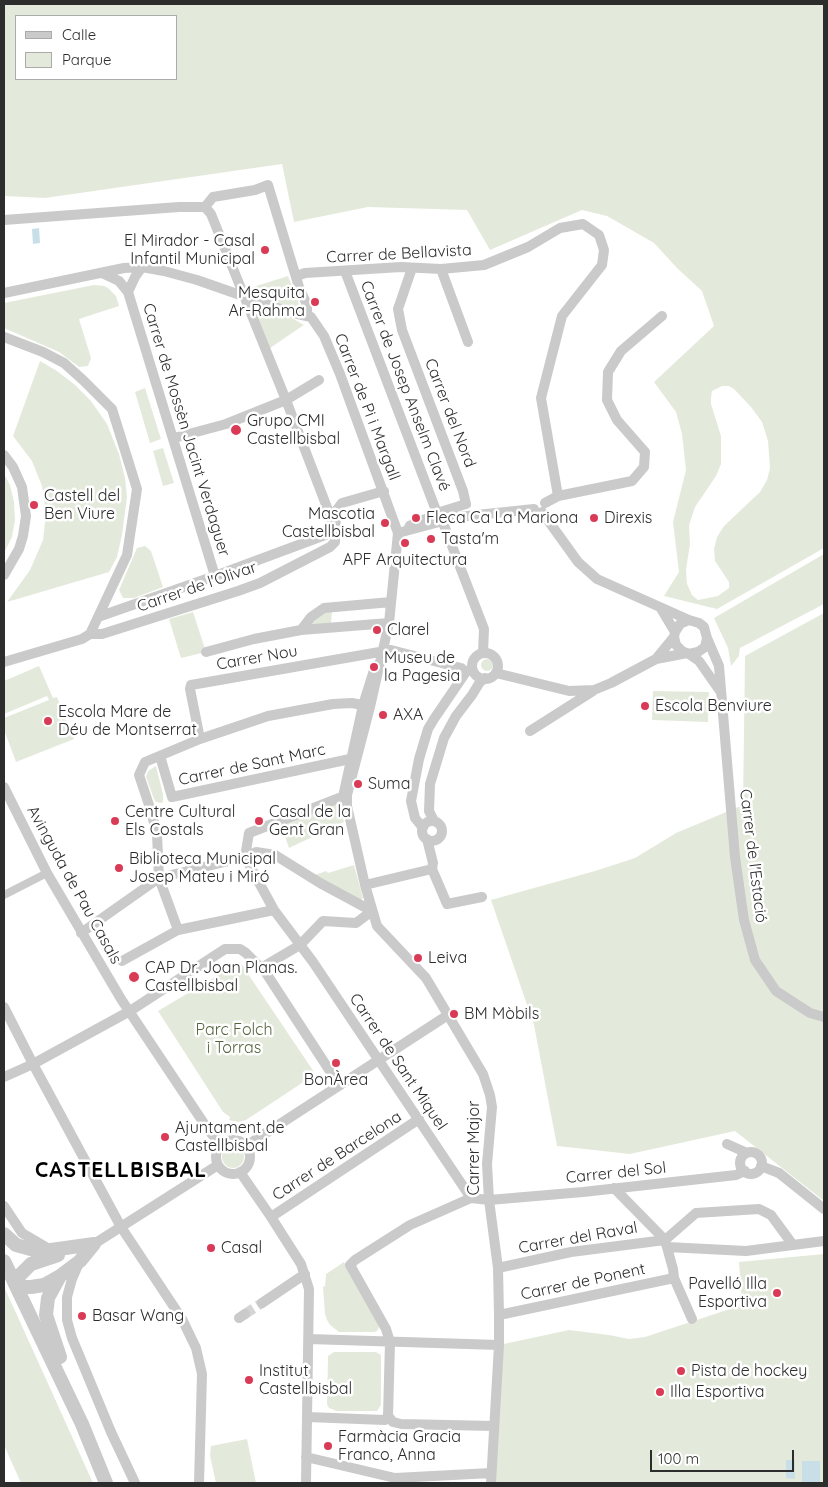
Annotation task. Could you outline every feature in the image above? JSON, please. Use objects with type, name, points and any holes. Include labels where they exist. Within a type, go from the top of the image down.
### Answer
[{"type":"street","points":[[4,293],[124,268],[142,267],[182,276],[289,312],[308,315],[307,305],[299,287],[268,186],[213,197],[205,207]]},
{"type":"street","points":[[4,220],[179,207],[205,207],[212,214],[336,531]]},
{"type":"street","name":"Carrer de Bellavista","points":[[297,276],[305,273],[401,266],[441,269],[484,265],[528,247],[560,228],[583,224],[599,234],[604,250],[602,265],[562,316],[541,398],[558,496]]},
{"type":"street","name":"Carrer de Mossèn Jacint Verdaguer","points":[[128,292],[142,267]]},
{"type":"street","name":"Carrer del Nord","points":[[412,268],[398,309],[402,330],[463,491],[466,504],[440,516]]},
{"type":"street","points":[[441,269],[468,342]]},
{"type":"street","name":"Carrer de Josep Anselm Clavé","points":[[345,271],[484,629],[483,653]]},
{"type":"street","name":"Carrer de Mossèn Jacint Verdaguer","points":[[102,273],[119,281],[128,292],[215,576]]},
{"type":"street","name":"Carrer de Pi i Margall","points":[[308,315],[315,321],[324,336],[384,491],[402,532]]},
{"type":"street","points":[[347,795],[370,707],[389,622],[402,532],[440,516],[540,508],[558,496],[632,481],[644,467],[645,452],[617,420],[607,400],[608,372],[621,351],[662,316]]},
{"type":"street","points":[[4,336],[44,352],[64,363],[84,380],[112,410],[137,489],[127,556],[90,634]]},
{"type":"street","points":[[174,438],[226,424],[286,400],[320,380]]},
{"type":"street","points":[[4,455],[13,467],[22,487],[26,516],[19,548],[4,575]]},
{"type":"street","name":"Carrer de l'Olivar","points":[[4,662],[82,639],[90,634],[102,634],[254,585],[330,547],[335,542],[336,511],[342,503],[384,491]]},
{"type":"street","name":"Carrer de l'Estació","points":[[540,508],[578,562],[597,579],[699,623],[704,627],[719,666],[735,857],[744,920],[756,960],[776,991],[810,1013],[824,1017]]},
{"type":"street","name":"Carrer de l'Olivar","points":[[96,620],[336,531]]},
{"type":"street","points":[[301,630],[311,617],[324,608],[391,602]]},
{"type":"street","name":"Carrer de l'Estació","points":[[660,606],[674,634],[676,645],[699,661],[720,692]]},
{"type":"street","points":[[96,620],[101,628],[109,631]]},
{"type":"street","points":[[656,658],[680,624],[689,620]]},
{"type":"street","points":[[206,652],[254,638],[301,630],[389,622]]},
{"type":"street","points":[[530,731],[594,690],[611,683],[656,658],[698,652],[705,646],[707,638]]},
{"type":"street","points":[[347,795],[343,792],[362,705],[373,670],[381,656],[391,650],[461,668],[486,678]]},
{"type":"street","points":[[482,897],[447,904],[432,869],[433,863],[427,839],[422,832],[423,828],[415,818],[411,801],[419,759],[431,724],[470,672],[474,660],[483,653],[488,653],[495,657],[498,665],[496,673]]},
{"type":"street","name":"Carrer Nou","points":[[200,739],[190,688],[192,685],[381,656]]},
{"type":"street","points":[[427,839],[434,841],[441,835],[441,826],[434,821],[429,811],[430,784],[444,738],[456,716],[480,682],[496,673],[570,691],[594,690]]},
{"type":"street","points":[[178,930],[159,878],[157,834],[140,775],[145,762],[200,739],[268,716],[333,704],[352,703],[362,705]]},
{"type":"street","name":"Carrer de Sant Marc","points":[[160,756],[172,797],[350,759]]},
{"type":"street","name":"Avinguda de Pau Casals","points":[[4,787],[47,874],[81,933],[130,1012],[209,1131],[221,1144]]},
{"type":"street","points":[[245,857],[250,833],[347,795]]},
{"type":"street","name":"Carrer Major","points":[[347,795],[350,821],[365,886],[377,926],[426,978],[483,1074],[490,1095],[492,1107],[487,1164],[489,1200],[498,1268],[499,1315],[491,1478]]},
{"type":"street","points":[[423,828],[429,822],[434,821]]},
{"type":"street","points":[[81,933],[159,878],[245,857],[256,852],[275,855],[320,883],[372,911],[356,923],[322,921],[300,945],[262,968]]},
{"type":"street","name":"Carrer de Sant Miquel","points":[[245,857],[274,910],[313,962],[471,1198]]},
{"type":"street","points":[[365,886],[432,869]]},
{"type":"street","points":[[4,895],[47,874]]},
{"type":"street","points":[[122,961],[178,930],[274,910]]},
{"type":"street","points":[[4,1077],[33,1064],[130,1012],[225,949],[240,948],[262,968],[339,1085]]},
{"type":"street","points":[[4,1007],[121,1227],[182,1319],[196,1348],[202,1374],[199,1483]]},
{"type":"street","points":[[246,1146],[448,1015]]},
{"type":"street","name":"Carrer de Barcelona","points":[[271,1217],[419,1120]]},
{"type":"street","points":[[231,1140],[241,1142],[246,1146],[250,1155],[248,1165],[240,1172],[230,1174],[221,1169],[218,1165],[216,1154],[221,1144],[231,1140]]},
{"type":"street","points":[[727,1144],[747,1153],[755,1153],[761,1158],[761,1166],[754,1173],[745,1172],[740,1164],[747,1153]]},
{"type":"street","points":[[17,1287],[20,1276],[31,1264],[48,1257],[94,1244],[218,1165]]},
{"type":"street","points":[[761,1166],[779,1173],[824,1209]]},
{"type":"street","points":[[240,1172],[301,1264],[309,1289],[306,1483]]},
{"type":"street","name":"Carrer del Sol","points":[[471,1198],[489,1200],[583,1192],[745,1172]]},
{"type":"street","points":[[614,1188],[666,1244],[674,1278],[692,1319]]},
{"type":"street","points":[[307,1417],[385,1420],[388,1416],[390,1342],[386,1329],[350,1265],[410,1225],[471,1198]]},
{"type":"street","points":[[4,1206],[22,1232],[51,1250]]},
{"type":"street","points":[[666,1244],[696,1213],[759,1209],[771,1215],[793,1245]]},
{"type":"street","points":[[4,1234],[16,1245],[38,1250],[94,1244]]},
{"type":"street","name":"Carrer del Raval","points":[[498,1268],[571,1252],[666,1244],[746,1251],[824,1242]]},
{"type":"street","points":[[17,1287],[44,1285],[80,1261],[94,1244]]},
{"type":"street","points":[[4,1261],[82,1424],[106,1483]]},
{"type":"street","points":[[80,1261],[67,1297],[66,1320],[111,1432],[135,1483]]},
{"type":"street","points":[[262,1303],[305,1274]]},
{"type":"street","points":[[60,1276],[48,1298],[46,1315],[54,1343],[71,1384],[82,1424]]},
{"type":"street","name":"Carrer de Ponent","points":[[499,1315],[674,1278]]},
{"type":"street","points":[[309,1339],[499,1345]]},
{"type":"street","points":[[388,1416],[394,1422],[402,1424],[494,1426]]},
{"type":"street","points":[[306,1457],[395,1478],[491,1478]]},
{"type":"green space","points":[[4,4],[824,4],[824,548],[717,609],[664,596],[679,572],[673,522],[686,470],[682,434],[676,412],[654,382],[714,326],[702,291],[654,243],[607,216],[582,210],[490,250],[467,210],[368,207],[294,222],[282,164],[45,198],[4,196]],"holes":[[[722,386],[729,386],[751,407],[762,422],[768,441],[770,468],[767,480],[760,492],[724,526],[717,537],[714,549],[715,561],[729,582],[729,588],[718,596],[698,600],[692,595],[687,584],[686,570],[690,544],[689,525],[695,507],[716,476],[721,464],[721,436],[711,404],[712,391]]]},
{"type":"green space","points":[[288,276],[299,304],[294,309],[250,293],[247,289]]},
{"type":"green space","points":[[94,285],[108,288],[116,296],[119,306],[79,319],[91,358],[88,366],[79,367],[59,352],[4,328],[4,303]]},
{"type":"green space","points":[[258,307],[290,317],[304,325],[270,348],[255,310]]},
{"type":"green space","points":[[40,361],[74,384],[91,401],[107,424],[119,454],[125,478],[127,497],[122,535],[117,557],[109,572],[7,602],[30,570],[43,540],[46,513],[42,486],[32,461],[13,436]]},
{"type":"green space","points":[[145,388],[161,439],[150,443],[135,392]]},
{"type":"green space","points":[[163,448],[174,483],[163,486],[153,451]]},
{"type":"green space","points":[[4,474],[10,485],[14,502],[15,520],[12,537],[4,553]]},
{"type":"green space","points":[[145,546],[151,551],[163,587],[134,598],[123,598],[119,590],[137,548]]},
{"type":"green space","points":[[824,554],[824,604],[740,648],[739,656],[731,666],[728,648],[714,618]]},
{"type":"green space","points":[[332,610],[331,624],[304,628],[312,618]]},
{"type":"green space","points":[[193,612],[206,652],[181,658],[169,619]]},
{"type":"green space","points":[[824,613],[824,1201],[735,1131],[630,1154],[557,1146],[534,1025],[491,900],[635,858],[676,833],[743,805],[745,656]]},
{"type":"green space","points":[[487,659],[493,665],[487,671],[481,665]]},
{"type":"green space","points":[[39,666],[53,698],[57,697],[74,739],[16,762],[4,730],[4,718],[49,700],[47,696],[4,714],[4,681]]},
{"type":"green space","points":[[653,691],[709,692],[708,722],[652,720]]},
{"type":"green space","points":[[156,766],[163,794],[163,802],[161,803],[156,802],[154,799],[146,777],[148,771]]},
{"type":"green space","points":[[337,795],[344,822],[289,848],[279,819]]},
{"type":"green space","points":[[354,865],[363,898],[359,901],[315,875],[326,871],[328,873]]},
{"type":"green space","name":"Parc Folch i Torras","points":[[240,962],[314,1072],[306,1077],[302,1083],[246,1120],[238,1122],[229,1120],[230,1117],[223,1112],[158,1011]]},
{"type":"green space","points":[[233,1146],[241,1149],[244,1157],[241,1165],[233,1168],[225,1165],[222,1157],[225,1149]]},
{"type":"green space","name":"Illa Esportiva","points":[[824,1254],[824,1483],[491,1483],[499,1345],[569,1330],[629,1339],[645,1337],[742,1305],[739,1262]]},
{"type":"green space","points":[[344,1262],[379,1326],[375,1332],[339,1332],[327,1320],[323,1287],[325,1286],[326,1274]]},
{"type":"green space","points":[[4,1287],[93,1483],[21,1483],[4,1445]]},
{"type":"green space","points":[[334,1352],[376,1352],[381,1355],[381,1405],[377,1411],[337,1411],[329,1408],[327,1404],[328,1356]]},
{"type":"green space","name":"Institut Castellbisbal","points":[[247,1439],[256,1483],[216,1483],[210,1456],[211,1446]]},
{"type":"water","points":[[39,228],[40,243],[33,244],[32,229]]},
{"type":"water","points":[[786,1460],[795,1460],[795,1479],[786,1478]]},
{"type":"water","points":[[802,1461],[820,1461],[820,1483],[802,1483]]},
{"type":"tunnel","points":[[245,1314],[262,1303]]},
{"type":"place","name":"El Mirador - Casal Infantil Municipal","points":[[265,250]]},
{"type":"place","name":"Mesquita Ar-Rahma","points":[[315,302]]},
{"type":"place","name":"Grupo CMI Castellbisbal","points":[[236,430]]},
{"type":"place","name":"Castell del Ben Viure","points":[[34,505]]},
{"type":"place","name":"Fleca Ca La Mariona","points":[[416,518]]},
{"type":"place","name":"Direxis","points":[[594,518]]},
{"type":"place","name":"Mascotia Castellbisbal","points":[[385,523]]},
{"type":"place","name":"Tasta'm","points":[[431,539]]},
{"type":"place","name":"APF Arquitectura","points":[[405,543]]},
{"type":"place","name":"Clarel","points":[[377,630]]},
{"type":"place","name":"Museu de la Pagesia","points":[[374,667]]},
{"type":"place","name":"Escola Benviure","points":[[645,706]]},
{"type":"place","name":"AXA","points":[[383,715]]},
{"type":"place","name":"Escola Mare de Déu de Montserrat","points":[[48,721]]},
{"type":"place","name":"Suma","points":[[358,784]]},
{"type":"place","name":"Centre Cultural Els Costals","points":[[115,821]]},
{"type":"place","name":"Casal de la Gent Gran","points":[[259,821]]},
{"type":"place","name":"Biblioteca Municipal Josep Mateu i Miró","points":[[119,868]]},
{"type":"place","name":"Leiva","points":[[418,958]]},
{"type":"place","name":"CAP Dr. Joan Planas. Castellbisbal","points":[[134,977]]},
{"type":"place","name":"BM Mòbils","points":[[454,1014]]},
{"type":"place","name":"BonÀrea","points":[[336,1063]]},
{"type":"place","name":"Ajuntament de Castellbisbal","points":[[165,1137]]},
{"type":"place","name":"Casal","points":[[211,1248]]},
{"type":"place","name":"Pavelló Illa Esportiva","points":[[777,1293]]},
{"type":"place","name":"Basar Wang","points":[[82,1316]]},
{"type":"place","name":"Pista de hockey","points":[[681,1371]]},
{"type":"place","name":"Institut Castellbisbal","points":[[249,1380]]},
{"type":"place","name":"Illa Esportiva","points":[[660,1392]]},
{"type":"place","name":"Farmàcia Gracia Franco, Anna","points":[[328,1446]]},
{"type":"district","name":"CASTELLBISBAL","points":[[121,1171]]}]
